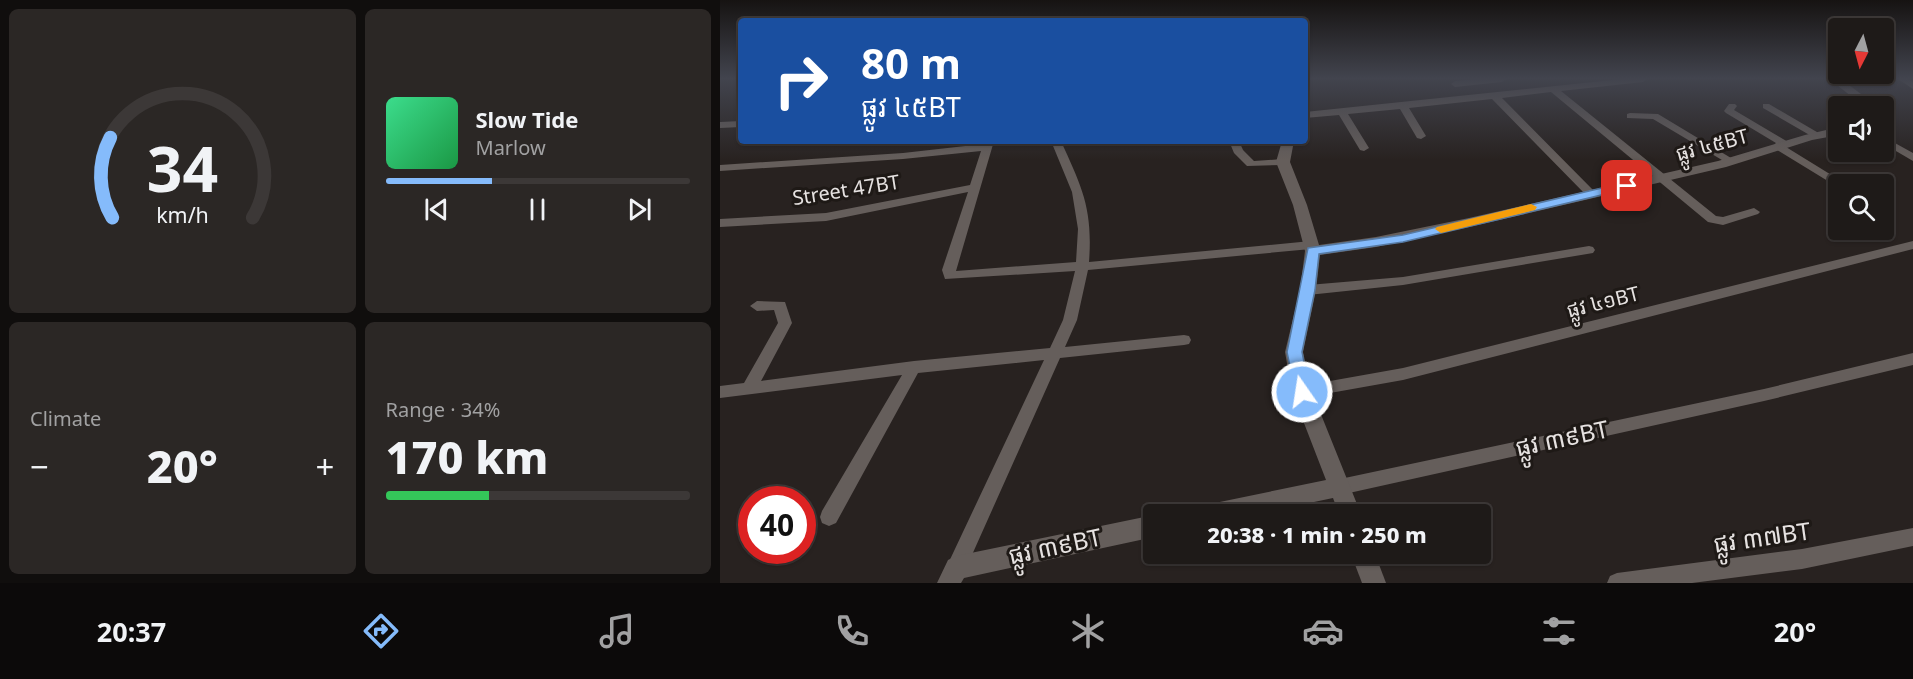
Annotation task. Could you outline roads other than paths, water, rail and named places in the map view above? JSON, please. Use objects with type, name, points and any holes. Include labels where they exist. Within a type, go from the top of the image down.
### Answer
[{"type":"street","points":[[1308,114],[1400,106]]},
{"type":"street","points":[[1403,106],[1421,136]]},
{"type":"street","points":[[1509,106],[1590,193]]},
{"type":"street","points":[[1574,106],[1715,220],[1723,221],[1754,213]]},
{"type":"street","points":[[1732,106],[1730,111],[1828,176]]},
{"type":"street","points":[[1766,106],[1817,135]]},
{"type":"street","points":[[1341,111],[1364,148]]},
{"type":"street","points":[[1630,116],[1655,116],[1731,162]]},
{"type":"street","points":[[720,125],[738,123]]},
{"type":"street","name":"ផ្លូវ ៤៥BT","points":[[1312,248],[1403,238],[1731,162],[1781,145],[1828,133]]},
{"type":"street","points":[[720,168],[891,157],[988,144],[949,275],[1312,248]]},
{"type":"street","points":[[953,575],[1053,352],[1070,320],[1081,288],[1084,266],[1079,197],[1072,174],[1057,144]]},
{"type":"street","points":[[1235,144],[1251,164],[1283,162]]},
{"type":"street","points":[[1287,144],[1283,162],[1300,204],[1312,248],[1308,290],[1294,352],[1302,392],[1346,504]]},
{"type":"street","points":[[1894,146],[1913,158]]},
{"type":"street","name":"Street 47BT","points":[[720,223],[826,217],[976,187]]},
{"type":"street","name":"ផ្លូវ ៤១BT","points":[[1302,392],[1403,374],[1913,245]]},
{"type":"street","points":[[1308,290],[1413,280],[1589,250]]},
{"type":"street","points":[[749,388],[785,323],[780,305],[757,306]]},
{"type":"street","points":[[720,392],[1053,352],[1124,347],[1184,339]]},
{"type":"street","name":"ផ្លូវ ៣៩BT","points":[[1258,504],[1764,395],[1913,358]]},
{"type":"street","points":[[829,517],[884,425],[914,368]]},
{"type":"street","name":"ផ្លូវ ៣៩BT","points":[[953,575],[1143,529]]},
{"type":"street","name":"ផ្លូវ ៣៧BT","points":[[1617,583],[1802,559],[1913,537]]},
{"type":"street","points":[[1367,564],[1374,583]]}]
